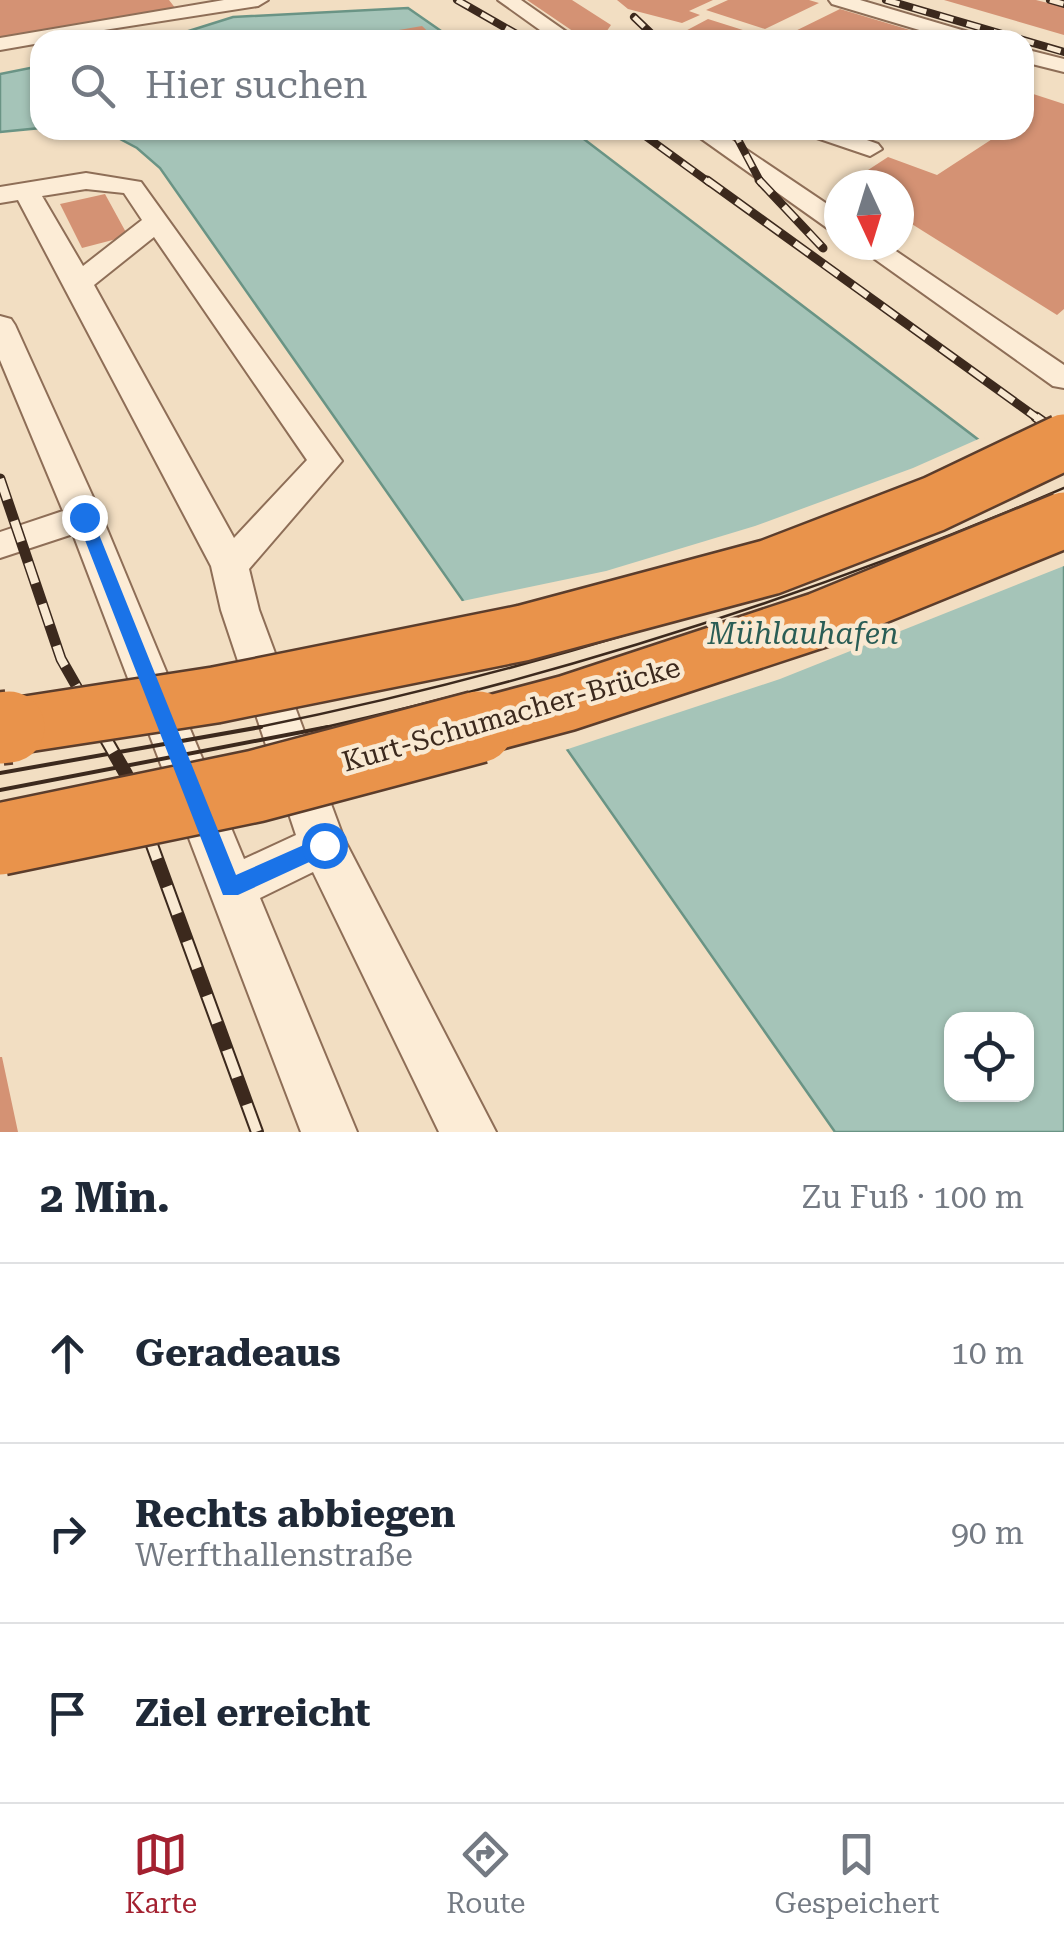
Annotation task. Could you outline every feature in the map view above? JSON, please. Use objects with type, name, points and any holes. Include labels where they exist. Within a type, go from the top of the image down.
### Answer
[{"type":"highway","points":[[0,728],[234,692],[523,633],[770,567],[934,504],[1064,442]]},
{"type":"highway","name":"Kurt-Schumacher-Brücke","points":[[0,839],[256,786],[567,703],[820,620],[1064,520]]},
{"type":"street","points":[[82,30],[258,0]]},
{"type":"street","points":[[508,0],[553,30]]},
{"type":"street","points":[[839,0],[940,30]]},
{"type":"street","points":[[0,44],[30,39]]},
{"type":"street","points":[[1034,57],[1064,66]]},
{"type":"street","points":[[717,140],[824,214]]},
{"type":"street","points":[[844,140],[870,149]]},
{"type":"street","points":[[230,566],[326,461],[132,187],[86,181],[13,193],[79,283],[230,566],[240,610],[324,845],[468,1132]]},
{"type":"street","points":[[79,283],[155,223]]},
{"type":"street","points":[[891,260],[1063,378]]},
{"type":"street","points":[[0,325],[84,517],[329,1132]]},
{"type":"street","points":[[0,545],[84,517]]},
{"type":"street","points":[[230,888],[324,845]]},
{"type":"water","points":[[408,8],[440,30],[192,30],[233,17]]},
{"type":"water","points":[[30,68],[30,129],[0,132],[0,74]]},
{"type":"water","name":"Mühlauhafen","points":[[122,140],[585,140],[1064,505],[1064,1132],[835,1132],[160,168]]},
{"type":"pier","points":[[983,437],[1064,499],[1064,566],[780,679],[562,751],[458,602],[606,571],[755,526],[913,468]]},
{"type":"building","points":[[0,0],[169,0],[176,9],[30,30],[0,38]]},
{"type":"building","points":[[527,0],[572,0],[611,25],[608,30],[571,30]]},
{"type":"building","points":[[617,0],[713,0],[689,11],[700,15],[682,23],[628,9]]},
{"type":"building","points":[[728,0],[819,3],[765,29],[706,10]]},
{"type":"building","points":[[944,0],[1036,0],[1064,7],[1064,35]]},
{"type":"building","points":[[840,9],[910,30],[797,30]]},
{"type":"building","points":[[708,19],[743,30],[687,30]]},
{"type":"building","points":[[1034,94],[1064,104],[1064,309],[1057,315],[914,225],[914,170],[868,170],[888,157],[937,175],[991,140],[1034,140]]},
{"type":"building","points":[[105,194],[128,236],[82,248],[60,204]]},
{"type":"building","points":[[2,1057],[18,1132],[0,1132]]},
{"type":"tram line","points":[[954,520],[1064,472]]},
{"type":"tram line","points":[[317,729],[509,682],[696,626],[881,562],[1064,488]]},
{"type":"tram line","points":[[249,729],[525,664],[795,580]]},
{"type":"tram line","points":[[0,773],[261,727]]},
{"type":"tram line","points":[[0,790],[328,727]]},
{"type":"railway","points":[[457,0],[510,30]]},
{"type":"railway","points":[[886,0],[989,30]]},
{"type":"railway","points":[[1050,0],[1064,4]]},
{"type":"railway","points":[[634,17],[648,30]]},
{"type":"railway","points":[[1034,43],[1064,52]]},
{"type":"railway","points":[[651,140],[710,183]]},
{"type":"railway","points":[[738,140],[760,181]]},
{"type":"railway","points":[[707,180],[1040,420]]},
{"type":"railway","points":[[760,181],[823,248]]},
{"type":"railway","points":[[1036,417],[1064,437]]},
{"type":"railway","points":[[0,479],[61,659],[101,729]]},
{"type":"railway","points":[[99,727],[126,774],[257,1132]]},
{"type":"route","points":[[84,517],[230,888],[324,845]]}]
